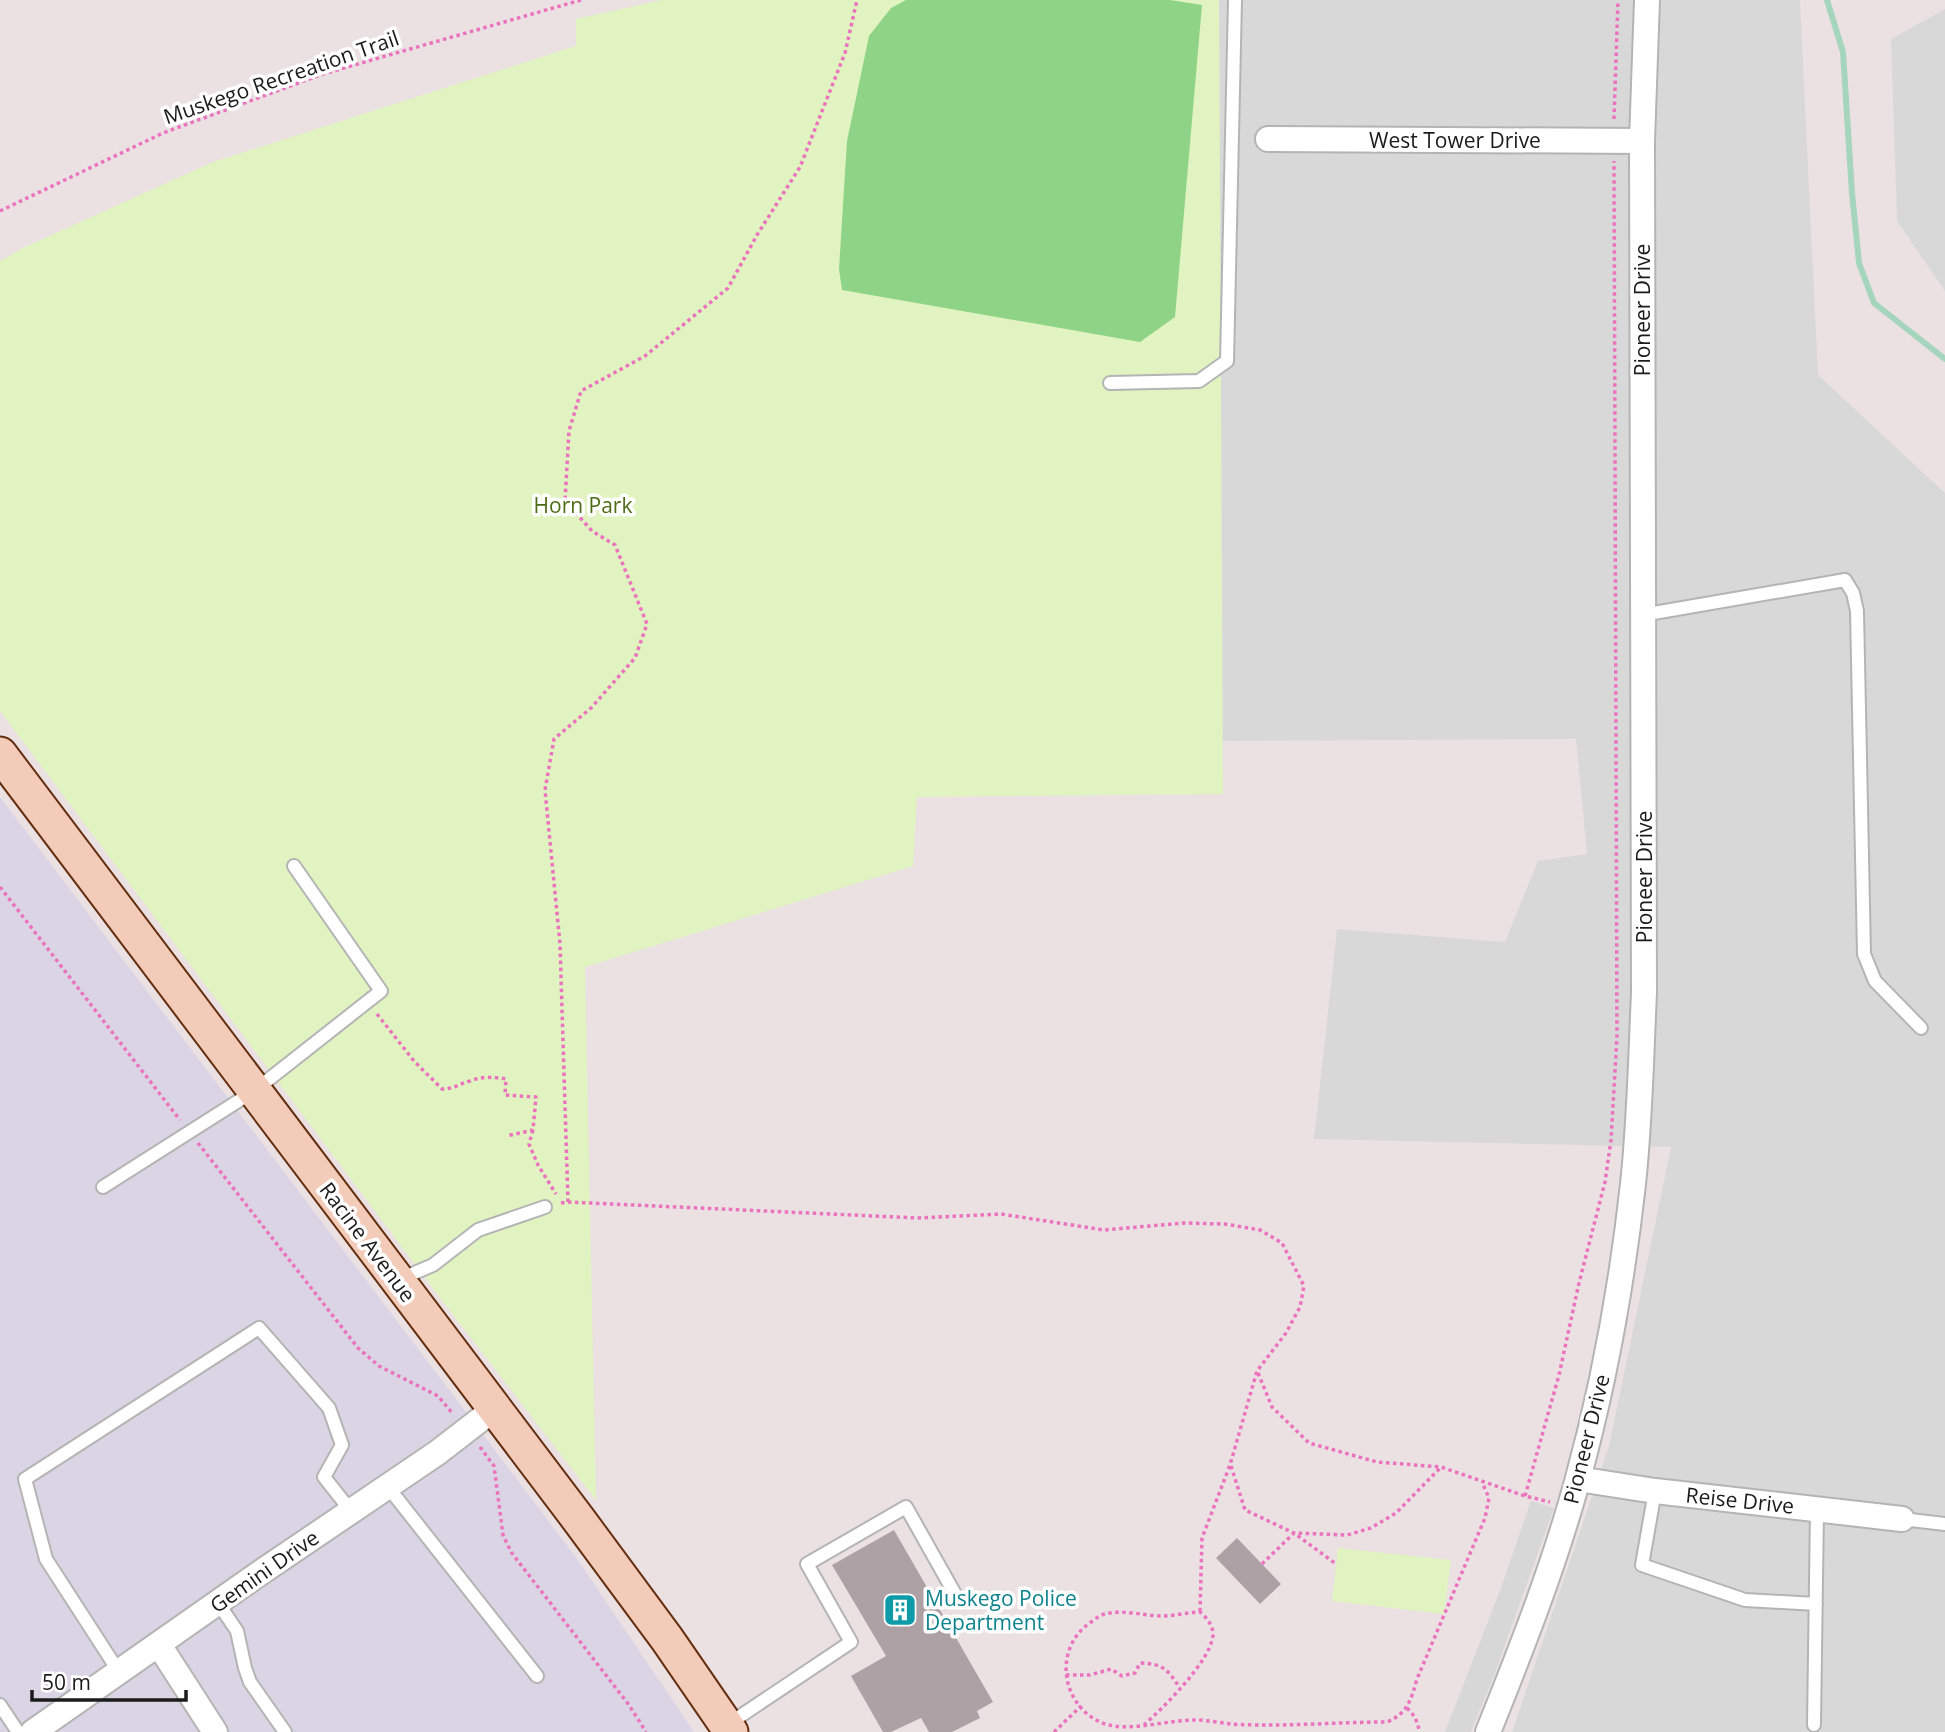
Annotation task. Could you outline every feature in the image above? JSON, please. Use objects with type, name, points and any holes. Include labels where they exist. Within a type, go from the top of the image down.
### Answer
[{"type":"main road","name":"Racine Avenue","points":[[0,754],[667,1639],[729,1728]]},
{"type":"street","name":"Pioneer Drive","points":[[1488,1732],[1514,1668],[1578,1479],[1618,1300],[1633,1185],[1644,993],[1642,141],[1647,0]]},
{"type":"street","name":"West Tower Drive","points":[[1268,139],[1642,141]]},
{"type":"street","name":"Gemini Drive","points":[[33,1732],[437,1453],[494,1409]]},
{"type":"street","name":"Reise Drive","points":[[1578,1479],[1655,1491],[1902,1520]]},
{"type":"street","points":[[159,1646],[215,1732]]},
{"type":"lane","points":[[1110,383],[1199,381],[1227,361],[1235,0]]},
{"type":"lane","points":[[1642,615],[1845,580],[1853,593],[1857,611],[1864,954],[1875,981],[1920,1028]]},
{"type":"lane","points":[[103,1186],[254,1091],[381,990],[294,866]]},
{"type":"lane","points":[[398,1280],[433,1265],[478,1230],[545,1207]]},
{"type":"lane","points":[[119,1672],[46,1559],[25,1479],[259,1328],[329,1408],[342,1445],[324,1478],[351,1511]]},
{"type":"lane","points":[[388,1487],[537,1676]]},
{"type":"lane","points":[[1655,1491],[1642,1565],[1745,1600],[1816,1604]]},
{"type":"lane","points":[[729,1728],[851,1642],[807,1564],[906,1507],[955,1594]]},
{"type":"lane","points":[[1814,1725],[1817,1509]]},
{"type":"lane","points":[[1902,1520],[1945,1524]]},
{"type":"lane","points":[[218,1604],[237,1631],[250,1682],[285,1732]]},
{"type":"lane","points":[[0,1706],[18,1732]]},
{"type":"path","name":"Muskego Recreation Trail","points":[[0,211],[163,133],[323,74],[582,0]]},
{"type":"path","points":[[568,1202],[560,944],[545,790],[555,738],[591,708],[635,658],[647,624],[615,545],[592,531],[565,501],[569,431],[581,391],[645,356],[728,288],[757,235],[800,167],[845,53],[857,0]]},
{"type":"path","points":[[1614,127],[1618,0]]},
{"type":"path","points":[[1525,1496],[1559,1375],[1578,1283],[1605,1182],[1612,1127],[1617,1036],[1614,150]]},
{"type":"path","points":[[0,887],[358,1348],[379,1366],[438,1395],[448,1407]]},
{"type":"path","points":[[367,1002],[414,1061],[442,1089],[453,1089],[472,1080],[491,1077],[506,1079],[505,1095],[536,1097],[529,1144],[538,1165],[561,1203]]},
{"type":"path","points":[[506,1136],[533,1130]]},
{"type":"path","points":[[545,1207],[568,1202],[918,1218],[1001,1214],[1104,1230],[1184,1223],[1225,1224],[1260,1230],[1282,1243],[1304,1286],[1300,1307],[1286,1333],[1257,1371],[1230,1465],[1202,1538],[1200,1612]]},
{"type":"path","points":[[1257,1371],[1272,1407],[1309,1443],[1377,1462],[1441,1466],[1525,1496],[1570,1506]]},
{"type":"path","points":[[495,1465],[503,1535],[511,1552],[629,1705],[646,1732]]},
{"type":"path","points":[[1230,1465],[1245,1510],[1294,1533],[1336,1564]]},
{"type":"path","points":[[1262,1564],[1294,1533],[1347,1535],[1371,1528],[1396,1513],[1441,1466]]},
{"type":"path","points":[[1144,1725],[1169,1703],[1206,1653],[1213,1634],[1210,1621],[1200,1612],[1165,1616],[1128,1612],[1102,1614],[1081,1630],[1070,1643],[1066,1675],[1071,1697],[1102,1723],[1117,1727],[1144,1725],[1195,1720],[1259,1725],[1387,1722],[1400,1716],[1407,1708],[1485,1518],[1489,1498],[1482,1482]]},
{"type":"path","points":[[1066,1675],[1090,1675],[1111,1669],[1122,1676],[1135,1673],[1140,1663],[1157,1664],[1168,1671],[1180,1688]]},
{"type":"path","points":[[1054,1732],[1081,1706]]},
{"type":"path","points":[[1407,1708],[1415,1717],[1420,1732]]},
{"type":"shaded area","points":[[1219,0],[1800,0],[1818,375],[1945,493],[1945,1732],[1512,1732],[1609,1446],[1671,1147],[1314,1139],[1337,929],[1505,942],[1538,861],[1587,854],[1576,739],[1222,741]]},
{"type":"shaded area","points":[[1945,9],[1945,291],[1897,221],[1891,39]]},
{"type":"shaded area","points":[[0,797],[578,1560],[694,1732],[0,1732]]},
{"type":"shaded area","points":[[1531,1501],[1554,1508],[1495,1673],[1471,1732],[1445,1732],[1499,1593]]},
{"type":"green space","name":"Horn Park","points":[[662,0],[1219,0],[1223,794],[917,797],[913,866],[585,967],[596,1500],[437,1294],[0,711],[0,261],[25,247],[213,162],[576,46],[576,19]]},
{"type":"green space","points":[[906,0],[1170,0],[1202,5],[1175,317],[1140,342],[842,290],[839,269],[847,141],[869,36],[891,8]]},
{"type":"green space","points":[[1338,1548],[1451,1560],[1444,1614],[1332,1601]]},
{"type":"building","name":"Muskego Police Department","points":[[894,1530],[993,1702],[977,1711],[980,1718],[952,1732],[929,1732],[921,1718],[891,1732],[883,1732],[851,1676],[886,1656],[832,1565]]},
{"type":"building","points":[[1237,1538],[1281,1584],[1260,1604],[1216,1558]]},
{"type":"waterway","points":[[1827,0],[1843,52],[1859,263],[1874,303],[1945,359]]},
{"type":"place","name":"Muskego Police Department","points":[[900,1610]]}]
